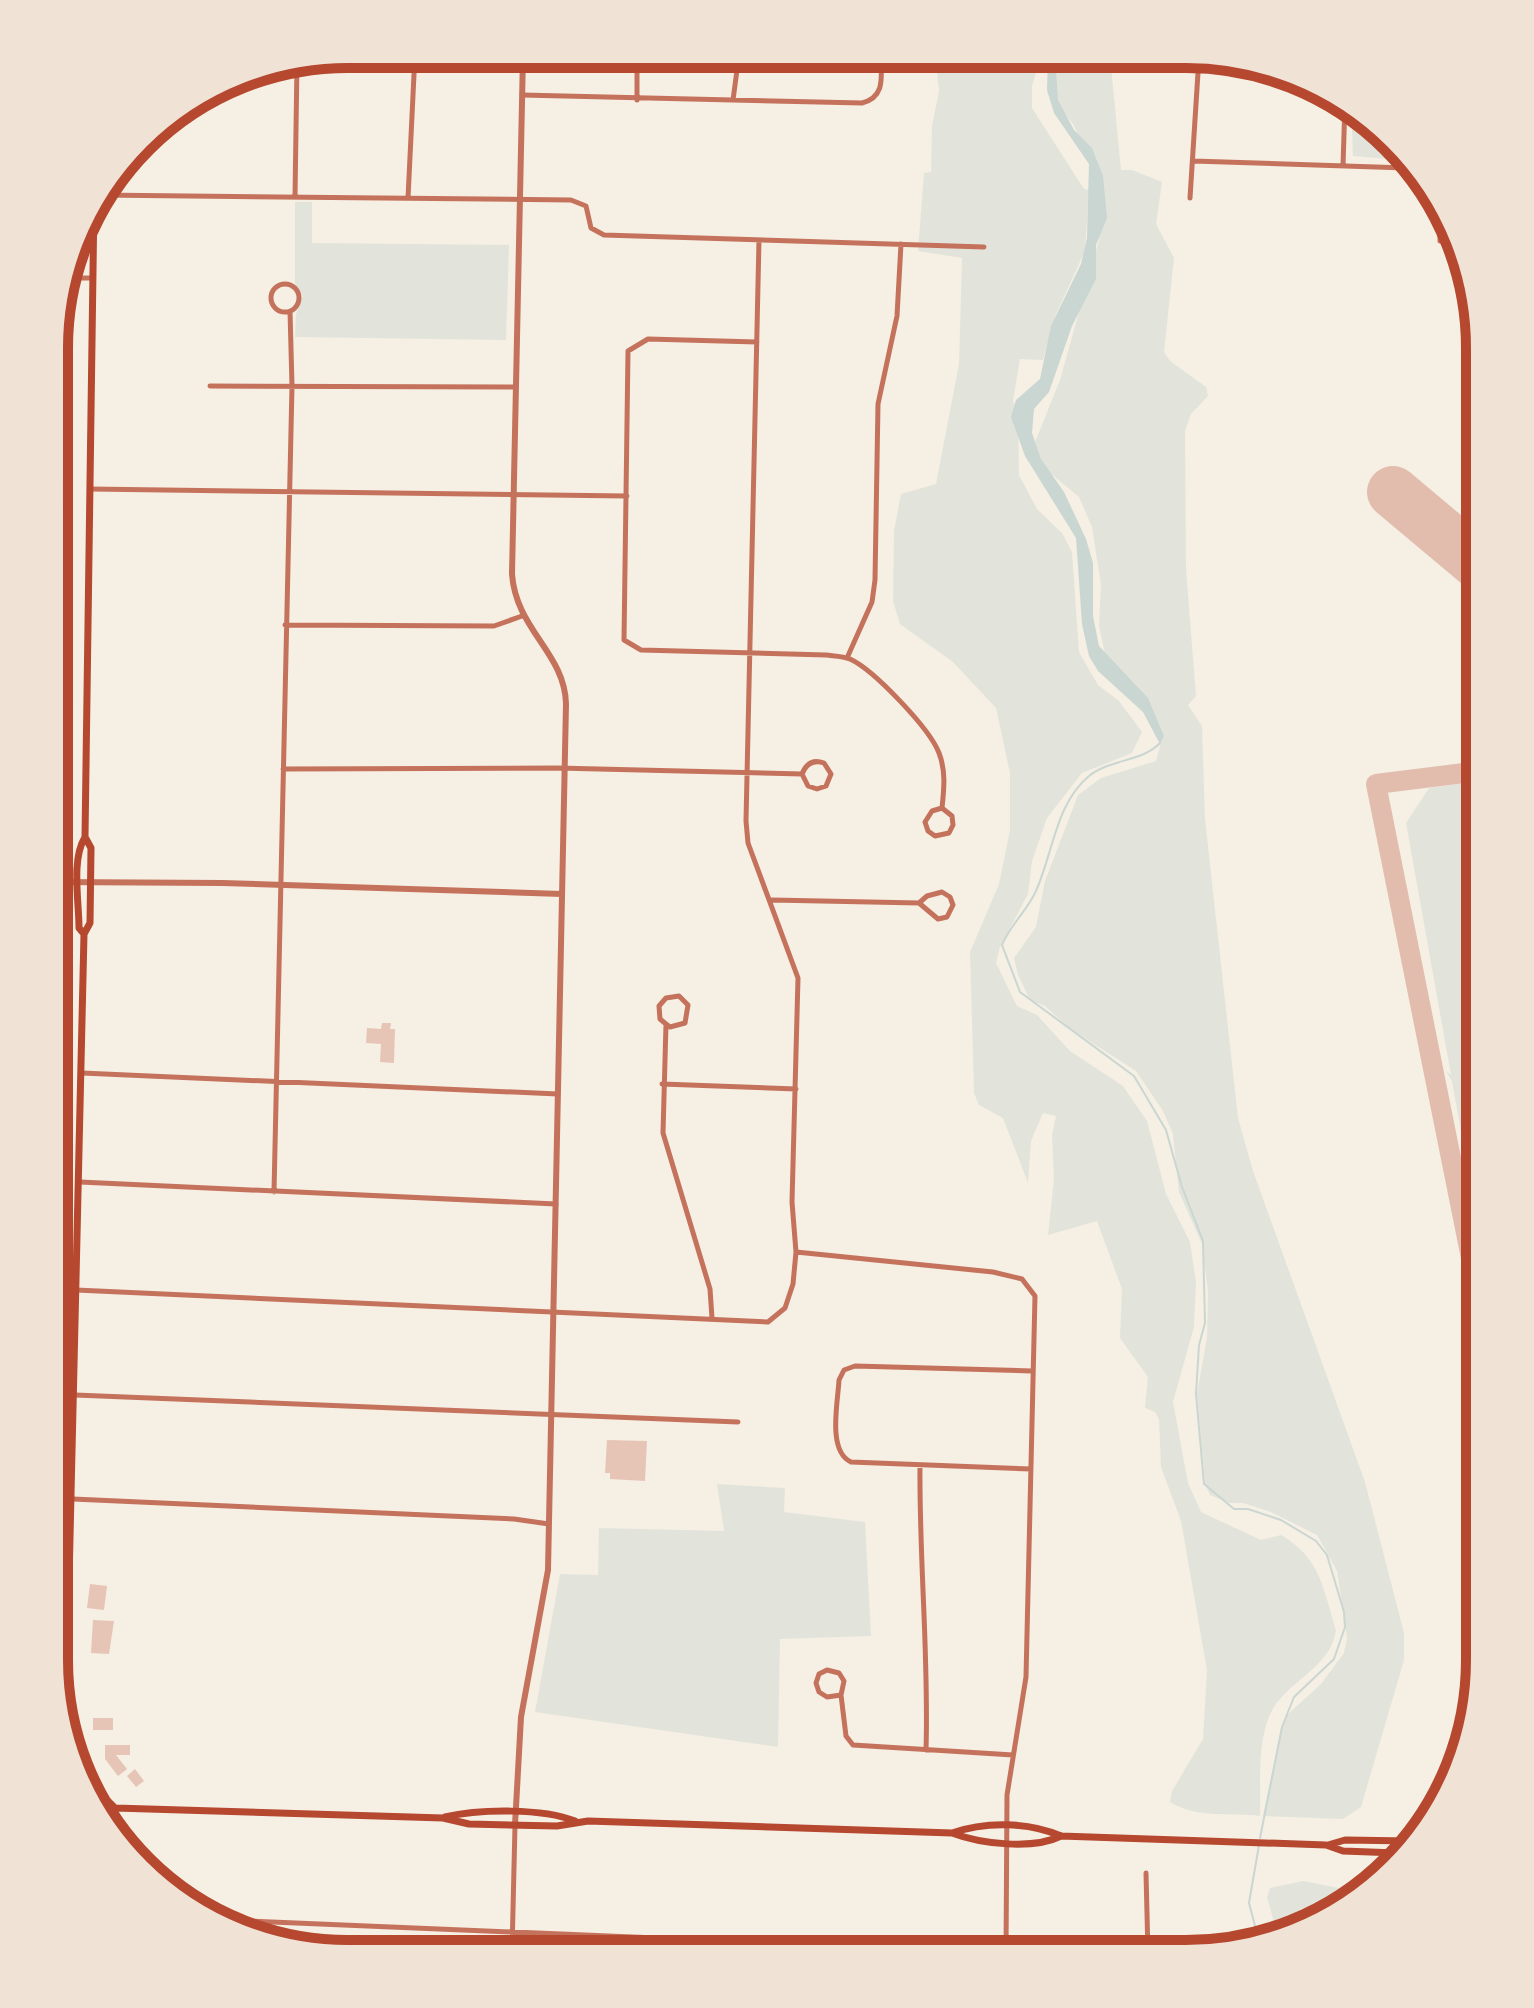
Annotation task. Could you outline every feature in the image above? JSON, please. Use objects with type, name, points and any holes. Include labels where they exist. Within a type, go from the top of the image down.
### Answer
[{"type":"main road","points":[[68,1650],[84,934],[90,923],[91,848],[85,837],[93,232]]},
{"type":"main road","points":[[84,934],[79,928],[79,847],[85,837]]},
{"type":"main road","points":[[106,1801],[115,1808]]},
{"type":"main road","points":[[111,1810],[443,1818],[469,1824],[557,1826],[575,1821],[952,1833],[970,1840],[1048,1843],[1061,1836]]},
{"type":"main road","points":[[443,1818],[467,1812],[515,1813],[560,1815],[575,1821]]},
{"type":"main road","points":[[952,1833],[972,1826],[1041,1828],[1061,1836],[1326,1845],[1345,1840],[1400,1841]]},
{"type":"main road","points":[[1326,1845],[1343,1851],[1389,1853]]},
{"type":"street","points":[[522,95],[862,103],[876,98],[881,84],[881,68]]},
{"type":"street","points":[[408,198],[414,69]]},
{"type":"street","points":[[512,1940],[519,1730],[545,1600],[550,1524],[566,694],[563,680],[522,616],[512,574],[523,69]]},
{"type":"street","points":[[637,69],[637,100]]},
{"type":"street","points":[[733,100],[737,69]]},
{"type":"street","points":[[1190,198],[1197,69]]},
{"type":"street","points":[[295,197],[297,73]]},
{"type":"street","points":[[1343,166],[1345,117]]},
{"type":"street","points":[[1193,161],[1401,168]]},
{"type":"street","points":[[113,195],[578,201],[588,209],[591,228],[604,235],[984,247]]},
{"type":"street","points":[[1440,230],[1440,241]]},
{"type":"street","points":[[76,1290],[768,1322],[785,1308],[793,1284],[796,1252],[792,1202],[798,978],[772,900],[748,843],[759,240]]},
{"type":"street","points":[[847,658],[872,602],[875,580],[878,404],[897,316],[901,244]]},
{"type":"street","points":[[77,278],[92,278]]},
{"type":"street","points":[[282,284],[291,285],[298,292],[297,306],[290,311],[280,312],[271,302],[272,293],[282,284]]},
{"type":"street","points":[[274,1192],[292,386],[290,311]]},
{"type":"street","points":[[757,342],[648,339],[628,351],[624,640],[641,650],[847,658],[887,690],[932,738],[944,767],[942,808]]},
{"type":"street","points":[[210,386],[515,387]]},
{"type":"street","points":[[89,489],[627,496]]},
{"type":"street","points":[[285,625],[494,626],[522,616]]},
{"type":"street","points":[[815,761],[824,763],[831,774],[829,783],[817,789],[808,786],[802,774],[807,765],[815,761]]},
{"type":"street","points":[[283,769],[565,768],[802,774]]},
{"type":"street","points":[[942,808],[952,816],[953,825],[944,836],[935,836],[928,831],[926,818],[932,811],[942,808]]},
{"type":"street","points":[[68,883],[562,894]]},
{"type":"street","points":[[772,900],[919,903],[938,919],[947,917],[953,905],[950,897],[942,892],[927,896],[919,903]]},
{"type":"street","points":[[679,996],[688,1005],[685,1023],[670,1027],[666,1024],[660,1019],[659,1006],[666,998],[679,996]]},
{"type":"street","points":[[666,1024],[663,1133],[710,1289],[712,1318]]},
{"type":"street","points":[[82,1073],[558,1094]]},
{"type":"street","points":[[662,1084],[796,1089]]},
{"type":"street","points":[[80,1182],[556,1204]]},
{"type":"street","points":[[796,1252],[993,1272],[1022,1279],[1035,1296],[1026,1677],[1013,1755],[1006,1827],[1006,1940]]},
{"type":"street","points":[[1031,1469],[845,1460],[837,1445],[839,1380],[844,1370],[855,1366],[1032,1371]]},
{"type":"street","points":[[75,1395],[738,1422]]},
{"type":"street","points":[[920,1465],[919,1526],[928,1650],[926,1750]]},
{"type":"street","points":[[73,1499],[499,1518],[550,1524]]},
{"type":"street","points":[[841,1695],[827,1697],[819,1692],[816,1683],[819,1674],[827,1670],[839,1673],[844,1681],[841,1695],[846,1736],[853,1745],[1013,1755]]},
{"type":"street","points":[[1146,1873],[1148,1940]]},
{"type":"street","points":[[246,1921],[704,1940]]},
{"type":"shaded area","points":[[936,68],[1037,68],[1032,86],[1032,108],[1084,189],[1089,190],[1085,251],[1056,314],[1043,360],[1020,359],[1013,401],[1018,412],[1019,475],[1037,509],[1062,533],[1072,552],[1079,652],[1098,685],[1119,701],[1142,732],[1132,753],[1082,773],[1047,818],[1032,861],[1028,894],[1000,947],[996,963],[1017,1006],[1037,1015],[1070,1051],[1123,1086],[1147,1121],[1166,1194],[1190,1242],[1196,1282],[1194,1327],[1173,1402],[1188,1483],[1201,1512],[1261,1540],[1281,1535],[1294,1544],[1313,1564],[1328,1601],[1336,1630],[1332,1644],[1316,1666],[1276,1705],[1265,1728],[1260,1766],[1260,1816],[1202,1813],[1170,1802],[1172,1791],[1203,1739],[1207,1670],[1181,1521],[1161,1467],[1159,1419],[1155,1412],[1145,1408],[1148,1377],[1120,1338],[1122,1289],[1097,1221],[1048,1235],[1054,1179],[1052,1135],[1056,1116],[1043,1113],[1031,1141],[1028,1183],[1003,1118],[979,1105],[974,1093],[970,952],[999,884],[1010,830],[1010,773],[996,708],[953,662],[900,624],[893,601],[894,531],[901,494],[936,484],[959,364],[962,258],[918,251],[924,173],[931,172],[932,126],[939,91]]},
{"type":"shaded area","points":[[1048,68],[1057,68],[1058,100],[1074,130],[1092,148],[1103,176],[1107,218],[1096,245],[1096,279],[1072,326],[1049,392],[1034,409],[1032,433],[1041,459],[1064,492],[1086,539],[1093,563],[1093,616],[1099,646],[1148,698],[1164,736],[1160,744],[1143,712],[1098,671],[1089,656],[1082,624],[1076,538],[1025,456],[1011,417],[1016,400],[1040,379],[1051,326],[1081,264],[1087,238],[1089,164],[1054,113],[1047,90]]},
{"type":"shaded area","points":[[1111,68],[1121,170],[1132,170],[1162,182],[1156,224],[1174,258],[1164,352],[1170,361],[1206,387],[1208,396],[1191,414],[1185,431],[1186,569],[1196,696],[1188,705],[1202,726],[1205,819],[1238,1118],[1253,1171],[1365,1482],[1404,1633],[1404,1660],[1361,1807],[1343,1819],[1263,1816],[1287,1715],[1321,1684],[1344,1653],[1347,1638],[1337,1571],[1317,1535],[1271,1512],[1243,1503],[1229,1503],[1210,1495],[1205,1483],[1197,1394],[1207,1337],[1208,1291],[1202,1244],[1179,1192],[1173,1134],[1163,1111],[1136,1071],[1069,1028],[1045,1006],[1030,1000],[1014,958],[1036,927],[1045,881],[1078,795],[1101,778],[1156,761],[1162,739],[1148,709],[1105,655],[1099,626],[1101,585],[1092,527],[1079,497],[1044,468],[1035,442],[1060,380],[1099,240],[1102,184],[1073,124],[1056,103],[1048,84],[1056,69]]},
{"type":"shaded area","points":[[1352,122],[1394,160],[1353,156]]},
{"type":"shaded area","points":[[295,202],[312,202],[312,243],[509,245],[506,340],[295,337],[296,314],[303,296],[295,284]]},
{"type":"shaded area","points":[[1466,783],[1465,1156],[1452,1081],[1446,1071],[1451,1075],[1406,823],[1429,788]]},
{"type":"shaded area","points":[[717,1484],[785,1488],[784,1512],[865,1522],[871,1636],[780,1639],[778,1747],[535,1712],[560,1574],[598,1575],[599,1528],[724,1531]]},
{"type":"shaded area","points":[[1303,1881],[1347,1890],[1315,1908],[1302,1908],[1297,1912],[1297,1917],[1275,1925],[1267,1897],[1270,1888]]},
{"type":"building","points":[[382,1023],[391,1023],[390,1029],[395,1029],[394,1063],[380,1062],[381,1044],[366,1043],[367,1028],[381,1029]]},
{"type":"building","points":[[607,1440],[647,1441],[645,1481],[610,1479],[610,1473],[605,1473]]},
{"type":"building","points":[[90,1584],[107,1586],[104,1610],[87,1608]]},
{"type":"building","points":[[93,1620],[114,1621],[109,1654],[91,1653]]},
{"type":"building","points":[[93,1718],[113,1718],[113,1730],[93,1730]]},
{"type":"building","points":[[105,1745],[130,1745],[130,1755],[116,1755],[127,1769],[118,1776],[105,1759]]},
{"type":"building","points":[[135,1769],[144,1781],[136,1787],[127,1776]]},
{"type":"waterway","points":[[1160,743],[1144,754],[1097,770],[1078,788],[1062,815],[1035,893],[1002,945],[1020,992],[1134,1076],[1166,1130],[1182,1187],[1203,1241],[1205,1323],[1199,1345],[1196,1394],[1204,1484],[1234,1509],[1248,1509],[1281,1520],[1316,1541],[1327,1555],[1344,1612],[1345,1627],[1334,1659],[1294,1697],[1282,1727],[1260,1838]]},
{"type":"waterway","points":[[1256,1931],[1249,1903],[1259,1845]]},
{"type":"taxiway","points":[[1465,1230],[1376,784],[1466,773]]},
{"type":"runway","points":[[1393,492],[1466,553]]}]
